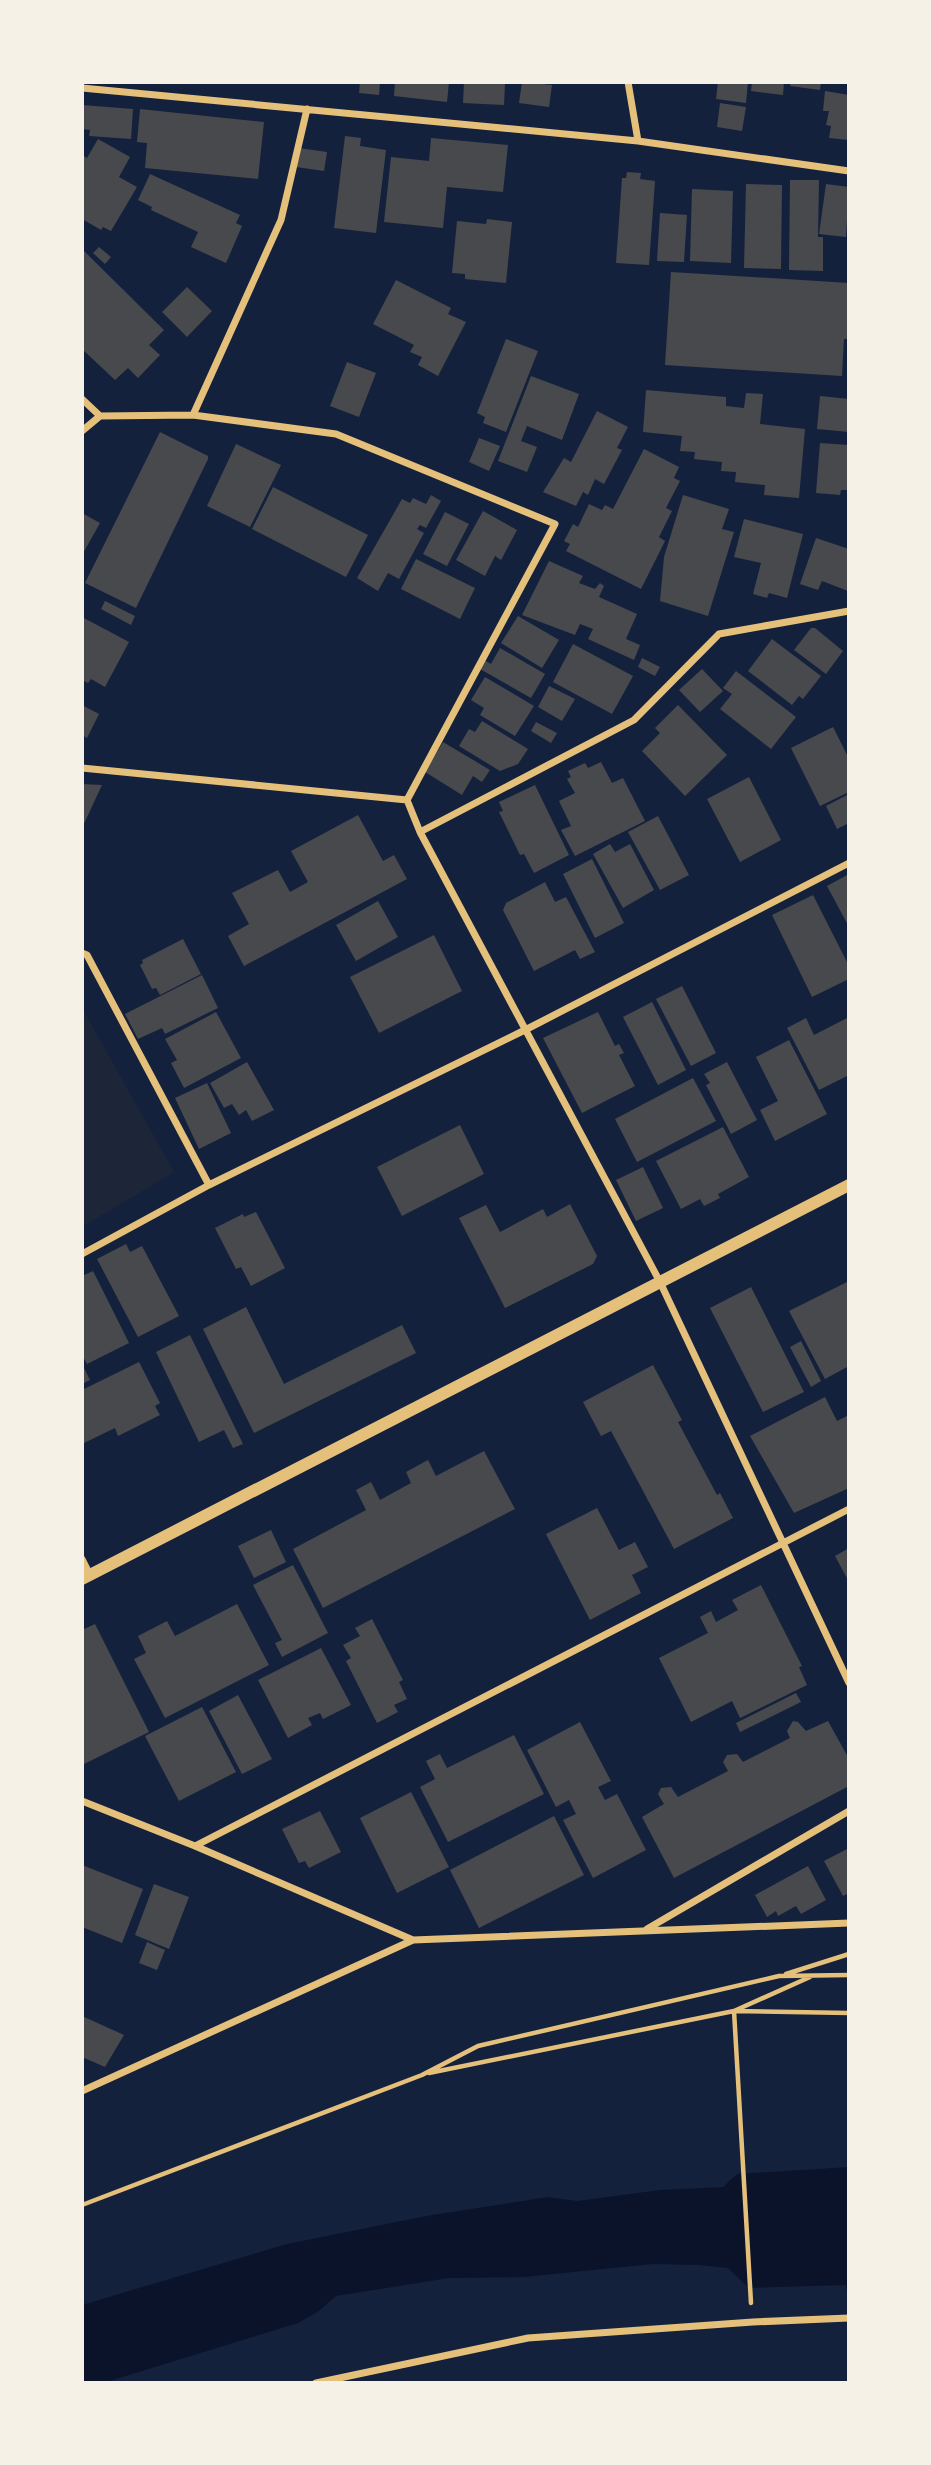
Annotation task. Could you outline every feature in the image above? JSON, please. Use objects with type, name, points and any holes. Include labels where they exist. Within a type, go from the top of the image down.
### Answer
[{"type":"street","points":[[628,82],[638,141]]},
{"type":"street","points":[[82,88],[638,141],[849,171]]},
{"type":"street","points":[[193,415],[281,219],[307,108]]},
{"type":"street","points":[[82,399],[100,416]]},
{"type":"street","points":[[82,431],[100,416],[193,415],[336,434],[555,524],[407,800]]},
{"type":"street","points":[[420,832],[634,720],[719,634],[849,611]]},
{"type":"street","points":[[82,768],[407,800]]},
{"type":"street","points":[[407,800],[420,832],[660,1282],[849,1683]]},
{"type":"street","points":[[82,1254],[209,1185],[527,1029],[849,863]]},
{"type":"street","points":[[82,953],[87,955],[209,1185]]},
{"type":"street","points":[[82,1559],[86,1577],[849,1185]]},
{"type":"street","points":[[195,1846],[849,1509]]},
{"type":"street","points":[[82,1801],[195,1846],[413,1940]]},
{"type":"street","points":[[645,1930],[849,1811]]},
{"type":"street","points":[[82,2091],[413,1940],[849,1923]]},
{"type":"street","points":[[316,2383],[528,2338],[849,2318]]},
{"type":"path","points":[[82,2205],[422,2075],[478,2046],[779,1976],[849,1954]]},
{"type":"path","points":[[422,2075],[734,2011],[815,1975]]},
{"type":"path","points":[[779,1976],[849,1975]]},
{"type":"path","points":[[734,2011],[849,2013]]},
{"type":"path","points":[[734,2011],[753,2322]]},
{"type":"shaded area","points":[[82,1008],[174,1172],[82,1227]]},
{"type":"shaded area","points":[[849,2167],[849,2311],[846,2285],[749,2288],[728,2268],[698,2265],[653,2264],[524,2277],[449,2278],[336,2296],[319,2311],[298,2323],[103,2383],[82,2383],[82,2305],[287,2244],[426,2216],[548,2197],[577,2201],[660,2190],[723,2187],[737,2174]]},
{"type":"building","points":[[360,82],[380,82],[379,95],[359,93]]},
{"type":"building","points":[[395,82],[449,82],[447,102],[394,96]]},
{"type":"building","points":[[464,82],[505,83],[504,105],[463,103]]},
{"type":"building","points":[[522,82],[552,85],[549,107],[519,103]]},
{"type":"building","points":[[718,82],[748,82],[746,103],[716,99]]},
{"type":"building","points":[[752,82],[784,82],[783,95],[751,91]]},
{"type":"building","points":[[791,82],[821,82],[820,90],[790,86]]},
{"type":"building","points":[[825,91],[849,95],[849,140],[829,138],[831,126],[826,125],[829,111],[823,111]]},
{"type":"building","points":[[720,103],[746,107],[742,131],[717,127]]},
{"type":"building","points":[[82,105],[133,109],[131,139],[89,136],[90,130],[82,129]]},
{"type":"building","points":[[140,109],[264,122],[258,179],[145,168],[147,143],[137,142]]},
{"type":"building","points":[[345,136],[361,138],[360,146],[386,150],[376,233],[334,228]]},
{"type":"building","points":[[431,138],[508,145],[503,192],[447,187],[443,228],[384,222],[391,157],[429,161]]},
{"type":"building","points":[[98,139],[130,157],[119,177],[137,187],[111,231],[103,227],[101,230],[82,219],[82,155],[87,158]]},
{"type":"building","points":[[299,148],[327,152],[324,171],[296,167]]},
{"type":"building","points":[[627,172],[641,173],[640,179],[655,181],[649,265],[616,263],[622,178],[626,178]]},
{"type":"building","points":[[150,174],[240,215],[236,223],[242,226],[226,263],[191,247],[198,232],[151,210],[152,207],[138,200]]},
{"type":"building","points":[[790,180],[819,180],[818,237],[823,237],[823,271],[789,270]]},
{"type":"building","points":[[746,184],[782,185],[781,269],[744,268]]},
{"type":"building","points":[[826,184],[849,187],[846,237],[819,234]]},
{"type":"building","points":[[692,189],[733,191],[731,263],[690,261]]},
{"type":"building","points":[[660,213],[687,215],[684,262],[657,261]]},
{"type":"building","points":[[487,219],[512,222],[506,283],[465,279],[465,274],[452,273],[457,221],[486,224]]},
{"type":"building","points":[[99,247],[111,257],[105,264],[93,253]]},
{"type":"building","points":[[84,251],[164,330],[149,345],[160,355],[138,378],[128,368],[115,380],[82,349]]},
{"type":"building","points":[[671,272],[849,283],[849,339],[844,339],[842,376],[665,365]]},
{"type":"building","points":[[396,280],[451,308],[448,314],[466,322],[438,376],[418,365],[422,357],[410,352],[414,345],[373,324]]},
{"type":"building","points":[[187,287],[212,311],[187,337],[162,312]]},
{"type":"building","points":[[506,339],[538,351],[506,432],[483,423],[485,417],[477,413]]},
{"type":"building","points":[[347,362],[376,373],[359,417],[330,406]]},
{"type":"building","points":[[531,376],[579,394],[562,440],[527,426],[521,441],[537,447],[527,472],[498,461]]},
{"type":"building","points":[[646,390],[726,397],[726,406],[744,408],[746,393],[763,394],[760,424],[805,429],[799,498],[764,495],[765,485],[735,482],[736,472],[721,471],[722,462],[694,459],[695,452],[680,451],[682,436],[643,432]]},
{"type":"building","points":[[820,396],[849,399],[849,432],[817,429]]},
{"type":"building","points":[[597,411],[628,427],[617,448],[622,450],[604,484],[595,479],[588,495],[583,492],[576,506],[543,492],[564,458],[571,462]]},
{"type":"building","points":[[160,432],[208,456],[208,459],[136,608],[85,583]]},
{"type":"building","points":[[479,438],[500,446],[489,471],[469,462]]},
{"type":"building","points":[[820,443],[849,445],[849,490],[841,490],[840,495],[816,493]]},
{"type":"building","points":[[236,444],[281,465],[250,527],[207,506]]},
{"type":"building","points":[[644,449],[679,467],[674,478],[680,481],[666,508],[672,511],[659,537],[665,541],[641,589],[566,551],[570,544],[564,541],[573,524],[578,527],[589,504],[602,510],[605,505],[613,509]]},
{"type":"building","points":[[273,487],[368,535],[346,577],[252,529]]},
{"type":"building","points":[[431,495],[441,501],[426,528],[420,525],[417,529],[424,533],[399,579],[388,573],[378,591],[357,578],[402,499],[410,503],[413,498],[426,504]]},
{"type":"building","points":[[683,495],[729,509],[722,529],[734,532],[708,616],[660,601],[664,557]]},
{"type":"building","points":[[483,511],[517,530],[501,560],[495,556],[485,576],[456,560]]},
{"type":"building","points":[[445,512],[469,524],[447,566],[423,554]]},
{"type":"building","points":[[82,513],[100,523],[82,555]]},
{"type":"building","points":[[744,519],[803,534],[787,598],[769,593],[767,598],[753,594],[761,563],[734,557]]},
{"type":"building","points":[[816,538],[849,549],[848,591],[822,581],[818,590],[800,584]]},
{"type":"building","points":[[416,559],[475,588],[460,619],[401,589]]},
{"type":"building","points":[[549,561],[583,576],[579,583],[595,589],[600,583],[604,586],[599,597],[637,614],[626,639],[640,645],[634,660],[588,639],[593,629],[580,624],[575,635],[522,615]]},
{"type":"building","points":[[105,601],[135,616],[131,625],[101,609]]},
{"type":"building","points":[[518,616],[559,640],[542,668],[501,643]]},
{"type":"building","points":[[82,617],[129,642],[105,687],[91,679],[88,683],[82,680]]},
{"type":"building","points":[[811,628],[815,628],[843,651],[826,674],[794,650]]},
{"type":"building","points":[[772,639],[821,676],[803,699],[799,696],[792,705],[748,671]]},
{"type":"building","points":[[573,644],[633,676],[612,714],[553,682]]},
{"type":"building","points":[[500,648],[545,674],[531,698],[480,669],[484,660],[491,664]]},
{"type":"building","points":[[642,658],[660,667],[655,676],[638,667]]},
{"type":"building","points":[[702,669],[723,691],[700,712],[679,690]]},
{"type":"building","points":[[736,671],[796,717],[771,749],[720,709],[732,694],[723,688]]},
{"type":"building","points":[[485,677],[534,706],[515,736],[480,715],[484,708],[471,700]]},
{"type":"building","points":[[549,686],[575,699],[562,721],[538,707]]},
{"type":"building","points":[[82,705],[99,714],[87,738],[82,735]]},
{"type":"building","points":[[678,705],[727,755],[685,796],[642,751],[660,733],[655,728]]},
{"type":"building","points":[[482,721],[528,749],[518,764],[500,771],[459,746],[469,729],[475,732]]},
{"type":"building","points":[[536,722],[557,733],[551,743],[531,731]]},
{"type":"building","points":[[833,727],[849,759],[849,792],[820,806],[791,748]]},
{"type":"building","points":[[443,742],[490,770],[482,782],[473,776],[462,795],[425,772]]},
{"type":"building","points":[[601,762],[612,783],[623,778],[645,821],[575,856],[561,830],[571,826],[559,801],[575,793],[567,779],[571,777],[568,771],[585,763],[588,768]]},
{"type":"building","points":[[749,777],[781,840],[740,862],[707,799]]},
{"type":"building","points":[[82,784],[102,785],[82,828]]},
{"type":"building","points":[[535,785],[569,855],[534,873],[524,854],[520,855],[499,812],[503,811],[499,802]]},
{"type":"building","points":[[849,794],[849,823],[837,829],[826,806]]},
{"type":"building","points":[[358,815],[383,861],[394,855],[407,879],[244,966],[228,936],[249,924],[232,893],[278,870],[290,892],[308,882],[291,851]]},
{"type":"building","points":[[658,816],[689,875],[660,890],[628,832]]},
{"type":"building","points":[[610,844],[615,852],[630,844],[654,890],[623,908],[593,854]]},
{"type":"building","points":[[592,859],[624,923],[595,938],[563,874]]},
{"type":"building","points":[[849,874],[849,927],[827,886]]},
{"type":"building","points":[[545,882],[555,902],[566,897],[595,952],[580,959],[575,950],[534,971],[503,910],[506,903]]},
{"type":"building","points":[[813,895],[849,966],[849,979],[812,997],[772,915]]},
{"type":"building","points":[[378,901],[398,937],[356,961],[336,925]]},
{"type":"building","points":[[434,935],[462,991],[379,1033],[350,977]]},
{"type":"building","points":[[183,939],[201,974],[160,995],[156,988],[152,989],[140,965],[142,960]]},
{"type":"building","points":[[202,975],[218,1008],[165,1034],[162,1028],[138,1039],[125,1014]]},
{"type":"building","points":[[682,986],[716,1053],[691,1066],[656,999]]},
{"type":"building","points":[[652,1002],[686,1070],[658,1085],[623,1017]]},
{"type":"building","points":[[216,1012],[241,1058],[184,1088],[171,1063],[177,1060],[165,1039]]},
{"type":"building","points":[[598,1012],[615,1046],[619,1044],[624,1053],[619,1055],[635,1086],[582,1113],[543,1038]]},
{"type":"building","points":[[849,1017],[849,1075],[819,1090],[787,1028],[806,1018],[814,1035]]},
{"type":"building","points":[[789,1040],[827,1114],[775,1141],[760,1110],[778,1101],[756,1057]]},
{"type":"building","points":[[247,1062],[274,1110],[252,1121],[246,1110],[239,1115],[232,1104],[224,1108],[210,1083]]},
{"type":"building","points":[[727,1062],[757,1120],[731,1134],[706,1085],[710,1083],[704,1074]]},
{"type":"building","points":[[693,1078],[716,1121],[637,1162],[615,1119]]},
{"type":"building","points":[[207,1083],[231,1133],[199,1149],[175,1098]]},
{"type":"building","points":[[460,1125],[484,1174],[402,1216],[377,1167]]},
{"type":"building","points":[[723,1127],[749,1177],[718,1194],[720,1198],[704,1206],[700,1199],[681,1209],[656,1161]]},
{"type":"building","points":[[643,1167],[663,1208],[636,1221],[616,1180]]},
{"type":"building","points":[[570,1204],[597,1256],[593,1264],[505,1308],[459,1218],[486,1205],[500,1232],[543,1209],[547,1217]]},
{"type":"building","points":[[256,1212],[285,1268],[251,1286],[241,1267],[236,1269],[215,1228],[243,1214],[244,1217]]},
{"type":"building","points":[[126,1244],[130,1252],[142,1246],[179,1316],[138,1337],[97,1259]]},
{"type":"building","points":[[93,1271],[129,1343],[87,1364],[82,1355],[82,1276]]},
{"type":"building","points":[[849,1281],[849,1366],[825,1379],[789,1311]]},
{"type":"building","points":[[751,1287],[804,1392],[763,1412],[710,1308]]},
{"type":"building","points":[[246,1307],[284,1384],[402,1325],[416,1353],[254,1433],[203,1329]]},
{"type":"building","points":[[190,1335],[243,1444],[233,1448],[224,1430],[199,1442],[156,1352]]},
{"type":"building","points":[[801,1341],[821,1381],[811,1387],[790,1347]]},
{"type":"building","points":[[139,1362],[160,1403],[155,1406],[160,1415],[118,1436],[115,1428],[82,1444],[82,1390]]},
{"type":"building","points":[[82,1364],[90,1380],[82,1384]]},
{"type":"building","points":[[653,1365],[682,1420],[678,1422],[717,1495],[720,1493],[733,1518],[674,1549],[611,1431],[601,1436],[583,1402]]},
{"type":"building","points":[[825,1397],[837,1421],[849,1415],[849,1488],[794,1513],[750,1436]]},
{"type":"building","points":[[484,1451],[515,1509],[323,1608],[293,1549],[366,1510],[356,1490],[371,1482],[380,1500],[411,1483],[406,1472],[428,1460],[436,1476]]},
{"type":"building","points":[[597,1508],[619,1550],[635,1542],[648,1567],[632,1575],[641,1593],[590,1620],[546,1534]]},
{"type":"building","points":[[271,1530],[286,1562],[254,1578],[238,1546]]},
{"type":"building","points":[[849,1548],[849,1582],[835,1556]]},
{"type":"building","points":[[293,1565],[328,1633],[282,1657],[275,1643],[282,1640],[253,1585]]},
{"type":"building","points":[[761,1585],[802,1666],[799,1667],[807,1685],[740,1718],[732,1701],[691,1722],[659,1658],[708,1633],[700,1617],[711,1611],[716,1622],[738,1610],[732,1600]]},
{"type":"building","points":[[237,1604],[269,1665],[165,1718],[134,1659],[146,1653],[138,1636],[167,1621],[175,1636]]},
{"type":"building","points":[[372,1619],[403,1680],[399,1682],[407,1699],[394,1705],[398,1712],[377,1723],[346,1661],[351,1658],[343,1645],[360,1636],[355,1628]]},
{"type":"building","points":[[95,1624],[149,1732],[82,1765],[82,1630]]},
{"type":"building","points":[[321,1648],[351,1705],[323,1719],[320,1713],[308,1718],[312,1725],[288,1738],[258,1680]]},
{"type":"building","points":[[796,1693],[801,1702],[740,1732],[736,1723]]},
{"type":"building","points":[[238,1695],[272,1759],[242,1774],[209,1711]]},
{"type":"building","points":[[202,1707],[236,1772],[179,1801],[145,1736]]},
{"type":"building","points":[[793,1721],[798,1722],[806,1731],[828,1721],[849,1759],[849,1786],[674,1878],[642,1817],[664,1804],[658,1794],[661,1788],[671,1787],[678,1797],[728,1771],[723,1762],[727,1755],[737,1754],[743,1762],[790,1738],[787,1731]]},
{"type":"building","points":[[580,1722],[611,1781],[598,1787],[605,1800],[617,1794],[646,1850],[593,1878],[563,1820],[576,1814],[569,1800],[556,1807],[527,1750]]},
{"type":"building","points":[[514,1735],[544,1794],[448,1842],[420,1787],[435,1779],[426,1761],[440,1754],[447,1768]]},
{"type":"building","points":[[411,1792],[449,1867],[397,1893],[360,1818]]},
{"type":"building","points":[[320,1811],[341,1852],[309,1868],[305,1861],[299,1863],[282,1829]]},
{"type":"building","points":[[554,1816],[584,1875],[479,1928],[450,1870]]},
{"type":"building","points":[[849,1848],[849,1893],[843,1896],[824,1861]]},
{"type":"building","points":[[82,1865],[143,1889],[122,1943],[82,1927]]},
{"type":"building","points":[[808,1866],[826,1900],[801,1914],[796,1906],[778,1916],[776,1911],[767,1917],[755,1895]]},
{"type":"building","points":[[154,1884],[189,1897],[169,1949],[135,1935]]},
{"type":"building","points":[[147,1942],[165,1950],[157,1970],[139,1963]]},
{"type":"building","points":[[82,2016],[124,2035],[105,2067],[82,2057]]}]
